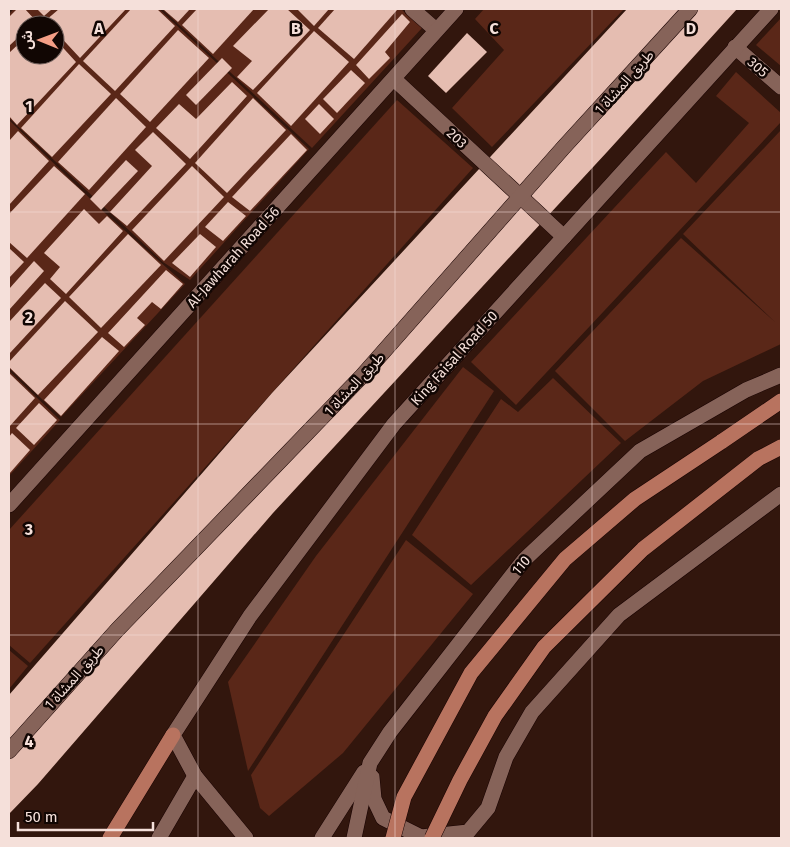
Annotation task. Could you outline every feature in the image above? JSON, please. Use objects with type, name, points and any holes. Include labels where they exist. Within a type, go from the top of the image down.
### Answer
[{"type":"main road","points":[[393,838],[404,797],[471,673],[565,560],[635,499],[781,401]]},
{"type":"main road","points":[[432,838],[460,780],[495,716],[544,647],[643,549],[758,459],[781,447]]},
{"type":"main road","points":[[110,838],[173,735]]},
{"type":"street","points":[[412,9],[436,30]]},
{"type":"street","name":"Al-Jawharah Road 56","points":[[9,505],[456,9]]},
{"type":"street","name":"طريق المشاة 1","points":[[9,751],[116,630],[362,376],[690,9]]},
{"type":"street","name":"King Faisal Road 50","points":[[173,735],[250,616],[394,424],[771,9]]},
{"type":"street","name":"305","points":[[735,47],[781,87]]},
{"type":"street","name":"203","points":[[394,79],[564,237]]},
{"type":"street","name":"110","points":[[354,838],[370,763],[390,732],[518,567],[640,451],[746,390],[781,375]]},
{"type":"street","points":[[370,763],[374,798],[383,818],[421,837],[468,832],[488,808],[506,757],[532,712],[619,615],[781,494]]},
{"type":"street","points":[[173,735],[196,776],[246,838]]},
{"type":"street","points":[[322,838],[370,763]]},
{"type":"street","points":[[159,838],[196,776]]},
{"type":"shaded area","points":[[14,9],[159,9],[309,149],[190,280],[163,262],[9,118],[9,14]]},
{"type":"shaded area","points":[[162,9],[401,9],[422,28],[312,148]]},
{"type":"shaded area","points":[[484,9],[624,9],[492,147],[452,108],[504,50],[475,19]]},
{"type":"shaded area","points":[[781,18],[781,66],[756,45]]},
{"type":"shaded area","points":[[736,72],[781,113],[781,122],[516,405],[471,362],[666,152],[696,183],[749,123],[716,96]]},
{"type":"shaded area","points":[[397,100],[473,168],[30,663],[9,645],[9,530]]},
{"type":"shaded area","points":[[9,120],[106,214],[185,284],[61,417],[9,368]]},
{"type":"shaded area","points":[[781,130],[781,344],[703,381],[625,441],[555,371],[681,238],[775,322],[683,234]]},
{"type":"shaded area","points":[[463,367],[494,391],[248,771],[228,682],[316,556]]},
{"type":"shaded area","points":[[9,371],[60,420],[9,476]]},
{"type":"shaded area","points":[[553,378],[621,443],[471,585],[412,535],[501,399],[518,412]]},
{"type":"shaded area","points":[[406,540],[473,594],[343,753],[269,816],[260,808],[251,775]]},
{"type":"shaded area","points":[[9,650],[28,666],[9,689]]},
{"type":"building","points":[[17,9],[25,9],[30,15],[15,15],[15,40],[9,46],[9,17]]},
{"type":"building","points":[[37,9],[52,9],[45,15]]},
{"type":"building","points":[[59,9],[126,9],[80,58],[65,42],[65,15],[52,15]]},
{"type":"building","points":[[131,9],[157,9],[175,26],[115,91],[83,61]]},
{"type":"building","points":[[163,9],[190,9],[178,22]]},
{"type":"building","points":[[197,9],[254,9],[213,54],[182,25]]},
{"type":"building","points":[[269,9],[287,9],[310,30],[253,90],[237,77],[252,61],[233,46]]},
{"type":"building","points":[[297,9],[329,9],[314,26]]},
{"type":"building","points":[[335,9],[397,10],[354,59],[318,28]]},
{"type":"building","points":[[627,9],[737,9],[273,513],[38,784],[9,814],[9,695],[272,393]]},
{"type":"building","points":[[402,14],[410,22],[385,52],[390,58],[369,79],[356,65]]},
{"type":"building","points":[[178,30],[209,58],[150,122],[120,94]]},
{"type":"building","points":[[314,31],[349,62],[291,126],[257,93]]},
{"type":"building","points":[[467,33],[487,52],[446,93],[428,76]]},
{"type":"building","points":[[15,47],[15,65],[65,65],[65,50],[76,62],[17,125],[9,116],[9,53]]},
{"type":"building","points":[[222,58],[232,68],[196,105],[186,95]]},
{"type":"building","points":[[79,64],[111,94],[52,157],[21,128]]},
{"type":"building","points":[[351,70],[365,83],[337,113],[323,99]]},
{"type":"building","points":[[232,82],[247,96],[190,159],[156,128],[179,104],[196,119]]},
{"type":"building","points":[[116,98],[146,127],[89,190],[58,162]]},
{"type":"building","points":[[253,98],[286,130],[227,193],[195,163]]},
{"type":"building","points":[[319,104],[334,119],[320,134],[305,119]]},
{"type":"building","points":[[18,131],[49,161],[9,205],[9,141]]},
{"type":"building","points":[[153,132],[186,164],[127,226],[110,212],[152,166],[135,150]]},
{"type":"building","points":[[291,134],[307,150],[250,211],[232,197]]},
{"type":"building","points":[[126,160],[138,171],[101,210],[90,199]]},
{"type":"building","points":[[54,166],[85,194],[27,258],[9,242],[9,214]]},
{"type":"building","points":[[192,166],[224,197],[164,261],[132,230]]},
{"type":"building","points":[[228,202],[246,216],[223,241],[205,227]]},
{"type":"building","points":[[84,209],[99,224],[107,216],[123,231],[66,294],[50,279],[60,267],[44,253]]},
{"type":"building","points":[[128,234],[161,265],[101,328],[69,297]]},
{"type":"building","points":[[200,234],[216,247],[190,277],[172,263]]},
{"type":"building","points":[[9,248],[24,262],[9,278]]},
{"type":"building","points":[[34,261],[44,271],[9,310],[9,289]]},
{"type":"building","points":[[166,270],[183,284],[161,309],[152,302],[137,318],[145,325],[124,347],[108,333]]},
{"type":"building","points":[[45,283],[61,298],[9,354],[9,322]]},
{"type":"building","points":[[65,301],[98,332],[38,395],[9,367],[9,362]]},
{"type":"building","points":[[102,337],[119,351],[61,416],[44,400]]},
{"type":"building","points":[[9,373],[35,398],[9,427]]},
{"type":"building","points":[[39,403],[57,420],[34,445],[16,428]]},
{"type":"building","points":[[12,433],[30,450],[9,474],[9,437]]}]
